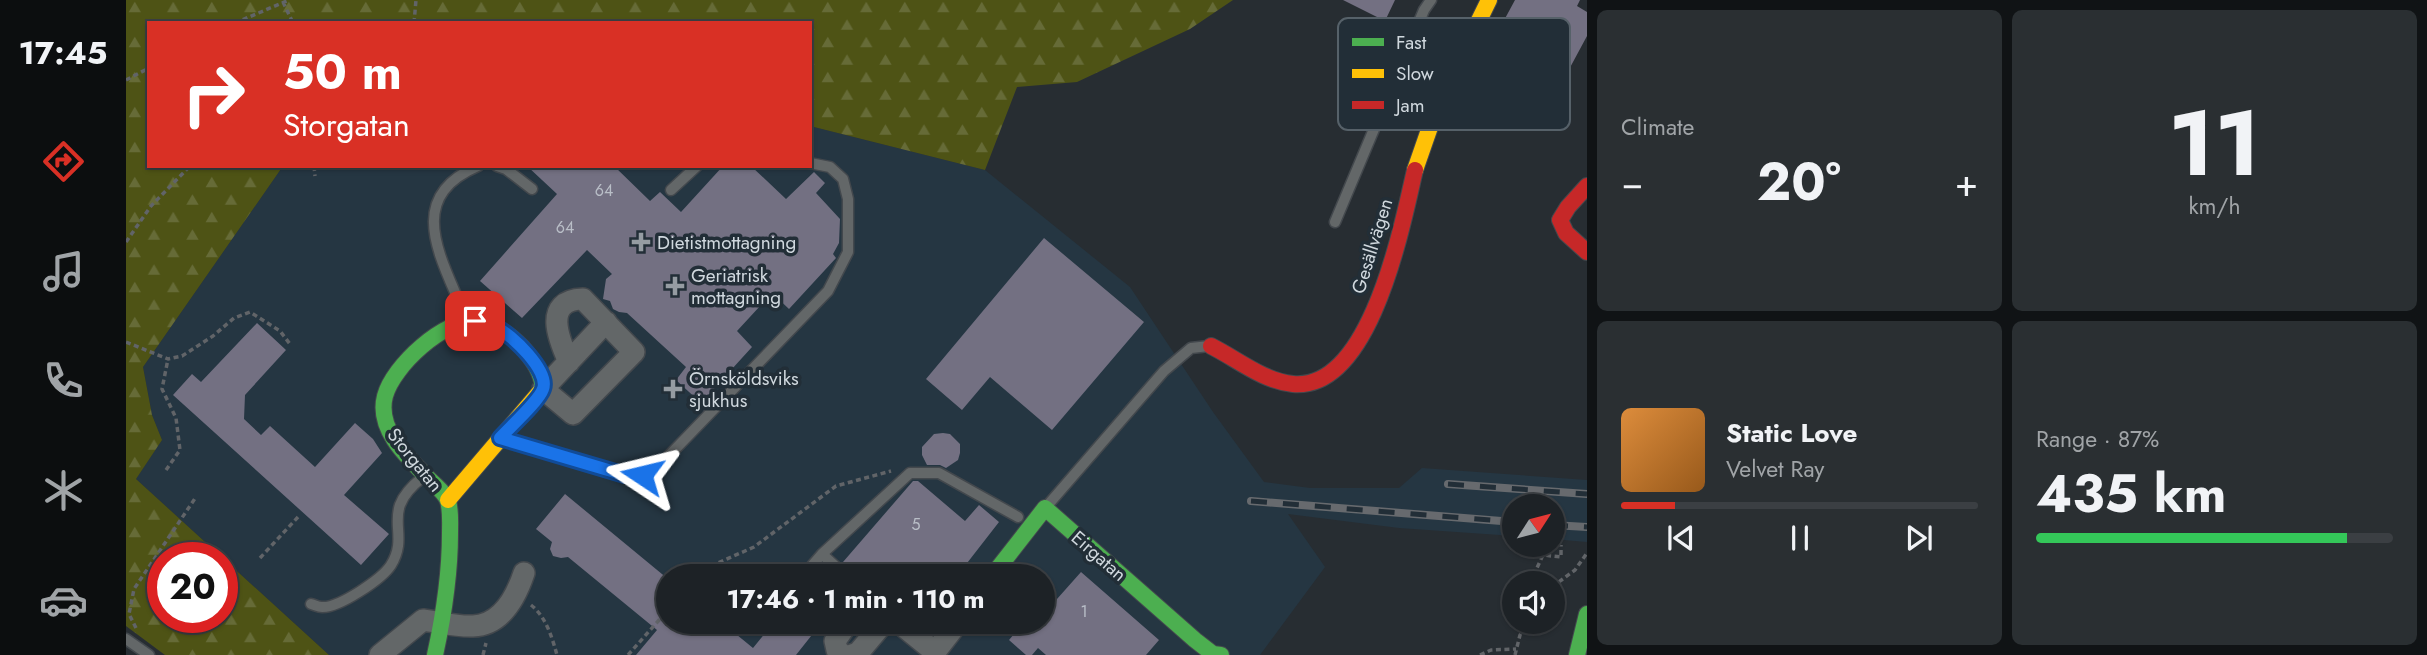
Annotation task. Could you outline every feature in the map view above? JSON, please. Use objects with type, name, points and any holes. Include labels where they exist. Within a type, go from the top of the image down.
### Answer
[{"type":"street","name":"Gesällvägen","points":[[1480,18],[1489,0]]},
{"type":"street","name":"Gesällvägen","points":[[1211,346],[1271,378],[1298,384],[1326,377],[1352,354],[1366,332],[1394,252],[1428,130]]},
{"type":"street","points":[[1587,187],[1562,214],[1560,223],[1562,230],[1587,252]]},
{"type":"street","points":[[467,322],[485,322],[499,328],[538,366],[544,382],[543,389],[573,414],[634,352],[583,299],[574,299],[562,306],[558,312],[556,327],[569,362]]},
{"type":"street","name":"Storgatan","points":[[448,500],[543,389],[606,321]]},
{"type":"street","name":"Storgatan","points":[[435,655],[451,568],[448,500],[390,434],[382,415],[384,393],[398,371],[418,351],[439,334],[467,322]]},
{"type":"street","points":[[1001,564],[1045,508]]},
{"type":"street","name":"Eirgatan","points":[[1045,508],[1213,655],[1221,655]]},
{"type":"street","points":[[380,655],[424,620],[474,626],[491,621],[504,612],[517,595],[524,573]]},
{"type":"street","points":[[1577,655],[1587,614]]},
{"type":"street","points":[[840,634],[835,641],[837,650],[843,655]]},
{"type":"street","points":[[852,655],[858,653],[874,634]]},
{"type":"street","points":[[913,634],[935,652],[949,634]]},
{"type":"lane","points":[[1421,18],[1431,0]]},
{"type":"lane","points":[[1335,222],[1374,130]]},
{"type":"lane","points":[[500,438],[625,475],[650,474],[656,469],[828,291],[848,252],[848,199],[843,179],[830,167],[812,163]]},
{"type":"lane","points":[[467,322],[436,240],[434,213],[442,192],[450,181],[474,168]]},
{"type":"lane","points":[[503,168],[532,189]]},
{"type":"lane","points":[[671,190],[695,168]]},
{"type":"lane","points":[[1045,508],[1164,372],[1191,348],[1211,346]]},
{"type":"lane","points":[[813,564],[910,473],[939,473],[1018,517]]},
{"type":"lane","points":[[311,604],[322,607],[348,599],[391,566],[397,547],[397,513],[401,498],[426,476]]},
{"type":"lane","points":[[822,554],[833,564]]},
{"type":"lane","points":[[126,639],[149,655]]},
{"type":"path","points":[[240,21],[289,0]]},
{"type":"path","points":[[414,21],[416,0]]},
{"type":"path","points":[[283,2],[292,21]]},
{"type":"path","points":[[126,80],[147,69]]},
{"type":"path","points":[[126,242],[151,206],[188,168]]},
{"type":"path","points":[[314,168],[314,176]]},
{"type":"path","points":[[126,342],[168,359],[182,356],[213,336],[234,318],[250,312],[280,331],[290,344]]},
{"type":"path","points":[[166,470],[180,450],[176,418],[162,389],[168,359]]},
{"type":"path","points":[[716,564],[754,547],[836,486],[892,471],[910,473]]},
{"type":"path","points":[[140,634],[129,614],[134,589],[195,497]]},
{"type":"path","points":[[260,558],[298,517]]},
{"type":"path","points":[[1565,578],[1576,570],[1587,553]]},
{"type":"path","points":[[517,595],[536,610],[546,624],[556,655]]},
{"type":"path","points":[[628,655],[656,624]]},
{"type":"path","points":[[1514,655],[1522,634]]},
{"type":"path","points":[[1480,655],[1491,650],[1516,649]]},
{"type":"shaded area","name":"Örnsköldsviks sjukhus","points":[[812,127],[985,170],[1130,287],[1213,412],[1264,482],[1310,488],[1399,488],[1422,468],[1587,480],[1587,542],[1565,540],[1565,494],[1502,494],[1502,535],[1399,528],[1288,514],[1325,567],[1260,655],[329,655],[238,572],[238,542],[205,542],[136,479],[162,440],[152,415],[143,367],[282,168],[812,168]]},
{"type":"green space","points":[[126,0],[1233,0],[1190,29],[1077,82],[1017,87],[985,170],[812,127],[812,21],[147,21],[147,168],[282,168],[143,367],[152,415],[162,440],[136,479],[205,542],[147,542],[147,633],[238,633],[238,572],[329,655],[165,655],[126,626]]},
{"type":"building","points":[[1343,0],[1395,0],[1386,18],[1379,18]]},
{"type":"building","points":[[1515,0],[1580,0],[1577,6],[1587,12],[1587,36],[1570,68],[1570,18],[1505,18]]},
{"type":"building","points":[[529,168],[616,168],[650,201],[660,192],[681,212],[721,168],[753,168],[786,199],[814,172],[825,183],[816,193],[840,219],[839,243],[833,254],[836,258],[789,309],[772,293],[737,331],[752,347],[701,403],[676,380],[686,367],[627,313],[613,309],[610,301],[603,299],[606,279],[612,274],[587,250],[522,318],[480,281],[557,194]]},
{"type":"building","points":[[1044,238],[1144,322],[1052,430],[990,377],[962,410],[926,379]]},
{"type":"building","points":[[257,323],[286,350],[245,395],[244,419],[261,435],[270,426],[315,467],[355,423],[373,439],[382,453],[344,495],[389,534],[361,565],[173,395],[192,374],[201,382]]},
{"type":"building","points":[[934,434],[950,434],[960,444],[958,460],[946,468],[927,465],[922,455],[922,447]]},
{"type":"building","points":[[913,481],[918,481],[965,521],[979,505],[999,522],[966,564],[843,562]]},
{"type":"building","points":[[565,494],[656,569],[656,629],[568,557],[553,556],[550,549],[552,542],[536,529]]},
{"type":"building","points":[[1081,572],[1159,640],[1146,655],[1046,655],[1038,648],[1032,655],[1026,655],[1009,640],[1014,634],[1055,634],[1055,597],[1057,599]]},
{"type":"building","points":[[656,631],[656,634],[736,634],[753,648],[764,634],[813,634],[796,655],[636,655]]},
{"type":"railway","points":[[1448,484],[1587,494]]},
{"type":"railway","points":[[1251,501],[1502,521]]},
{"type":"railway","points":[[1565,526],[1587,527]]},
{"type":"traffic: fast","points":[[435,655],[448,579],[449,505],[443,493],[396,443],[385,421],[385,396],[398,371],[422,346],[449,328],[463,322],[476,321],[501,330],[522,347],[541,377],[543,389],[539,393]]},
{"type":"traffic: fast","points":[[1001,564],[1045,508],[1195,640],[1213,654],[1221,655]]},
{"type":"traffic: fast","points":[[1577,655],[1587,614]]},
{"type":"traffic: slow","points":[[1480,18],[1489,0]]},
{"type":"traffic: slow","points":[[1415,170],[1429,130]]},
{"type":"traffic: slow","points":[[448,500],[539,393]]},
{"type":"traffic: jam","points":[[1211,346],[1271,379],[1293,384],[1320,379],[1343,361],[1362,334],[1378,300],[1391,264],[1415,170]]},
{"type":"traffic: jam","points":[[1587,186],[1560,220],[1566,233],[1587,252]]},
{"type":"place","name":"Dietistmottagning","points":[[641,242]]},
{"type":"place","name":"Geriatrisk mottagning","points":[[675,286]]},
{"type":"place","name":"Örnsköldsviks sjukhus","points":[[673,389]]},
{"type":"route","points":[[475,321],[499,328],[542,372],[543,389],[500,438],[625,475],[642,475]]}]
